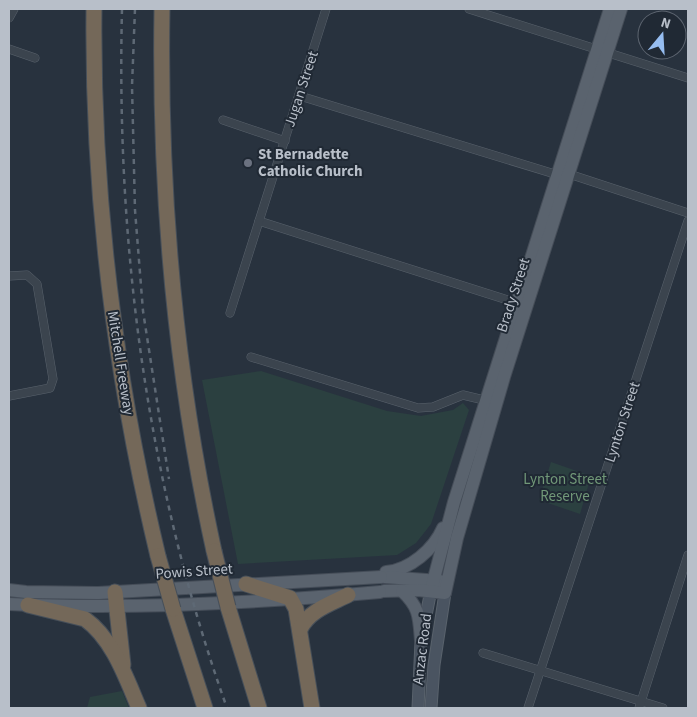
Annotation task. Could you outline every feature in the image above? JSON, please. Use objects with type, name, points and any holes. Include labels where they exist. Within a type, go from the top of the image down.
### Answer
[{"type":"highway","name":"Mitchell Freeway","points":[[94,9],[96,112],[103,226],[126,402],[143,494],[158,556],[180,634],[205,708]]},
{"type":"highway","points":[[162,9],[161,88],[173,303],[190,432],[214,551],[234,630],[259,708]]},
{"type":"highway","points":[[246,584],[290,598],[296,609],[312,708]]},
{"type":"highway","points":[[300,629],[305,619],[318,610],[348,595]]},
{"type":"highway","points":[[115,599],[125,674]]},
{"type":"highway","points":[[28,605],[86,619],[98,630],[125,674],[139,708]]},
{"type":"main road","name":"Brady Street","points":[[432,585],[452,513],[492,402],[602,51],[610,9]]},
{"type":"main road","name":"Brady Street","points":[[602,51],[621,9]]},
{"type":"main road","name":"Brady Street","points":[[446,588],[492,402]]},
{"type":"main road","points":[[383,575],[402,568],[425,553],[440,534],[452,513]]},
{"type":"main road","name":"Powis Street","points":[[9,604],[28,605],[115,599],[246,584],[366,578],[383,575],[446,588]]},
{"type":"main road","name":"Powis Street","points":[[9,590],[115,599],[222,604],[402,591],[432,585]]},
{"type":"main road","name":"Anzac Road","points":[[418,708],[420,641],[432,585]]},
{"type":"main road","name":"Anzac Road","points":[[431,708],[434,665],[446,588]]},
{"type":"main road","points":[[402,591],[416,606],[419,614],[420,641]]},
{"type":"street","points":[[9,18],[14,9]]},
{"type":"street","name":"Jugan Street","points":[[230,313],[326,9]]},
{"type":"street","points":[[469,9],[688,78]]},
{"type":"street","points":[[9,49],[34,58]]},
{"type":"street","points":[[300,96],[688,213]]},
{"type":"street","points":[[223,120],[285,141]]},
{"type":"street","points":[[259,221],[522,305]]},
{"type":"street","name":"Lynton Street","points":[[528,708],[688,221]]},
{"type":"street","points":[[9,276],[27,275],[37,284],[52,379],[50,388],[9,396]]},
{"type":"street","points":[[251,356],[418,408],[433,407],[463,395],[492,402]]},
{"type":"street","points":[[640,705],[688,555]]},
{"type":"street","points":[[483,654],[541,670],[640,705],[663,708]]},
{"type":"green space","points":[[261,371],[387,411],[421,416],[453,410],[463,403],[469,410],[431,524],[416,543],[397,555],[238,564],[202,380]]},
{"type":"green space","name":"Lynton Street Reserve","points":[[551,462],[591,476],[580,514],[539,500]]},
{"type":"green space","points":[[122,691],[129,708],[87,708],[90,697]]},
{"type":"railway","points":[[122,9],[125,187],[131,275],[142,363],[157,451],[176,538],[199,623],[227,708]]},
{"type":"railway","points":[[135,9],[132,86],[135,210],[143,311],[169,479]]},
{"type":"place","name":"St Bernadette Catholic Church","points":[[248,163]]}]
